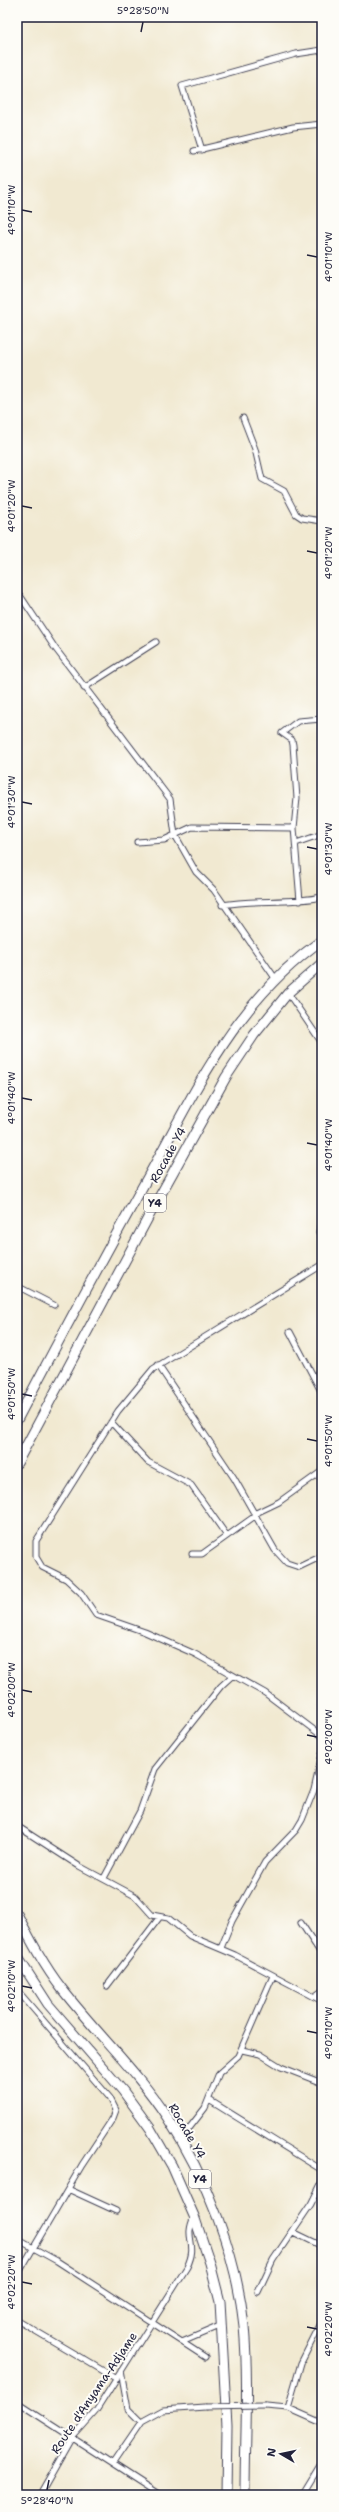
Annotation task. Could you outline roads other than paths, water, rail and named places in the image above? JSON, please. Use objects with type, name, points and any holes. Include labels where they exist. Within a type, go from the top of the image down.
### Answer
[{"type":"highway","name":"Rocade Y4","points":[[17,1420],[209,1068],[238,1021],[275,978],[322,940]]},
{"type":"highway","name":"Rocade Y4","points":[[17,1463],[153,1208],[226,1077],[254,1035],[288,993],[322,963]]},
{"type":"highway","name":"Rocade Y4","points":[[17,1914],[34,1946],[61,1988],[136,2076],[167,2117],[210,2197],[231,2256],[244,2326],[245,2495]]},
{"type":"highway","name":"Y4","points":[[17,1956],[48,2004],[123,2091],[150,2128],[172,2166],[194,2216],[210,2263],[220,2302],[227,2426],[226,2495]]},
{"type":"street","points":[[202,150],[182,86],[296,54],[322,50]]},
{"type":"street","points":[[194,151],[294,128],[322,124]]},
{"type":"street","points":[[243,418],[255,449],[262,479],[284,491],[296,514],[302,518],[322,522]]},
{"type":"street","points":[[17,591],[84,688],[170,799],[174,836],[196,872],[214,890],[222,905],[275,978]]},
{"type":"street","points":[[84,688],[156,642]]},
{"type":"street","points":[[300,901],[294,828],[298,798],[293,745],[292,740],[282,734],[298,721],[322,718]]},
{"type":"street","points":[[137,842],[164,840],[192,827],[294,828]]},
{"type":"street","points":[[296,843],[322,834]]},
{"type":"street","points":[[222,905],[250,900],[300,901],[322,897]]},
{"type":"street","points":[[288,993],[322,1043]]},
{"type":"street","points":[[322,1216],[319,1232],[322,1239]]},
{"type":"street","points":[[322,1266],[158,1366],[140,1382],[111,1422],[36,1541],[36,1557],[42,1567],[66,1579],[81,1593],[96,1615],[179,1647],[265,1693],[322,1736]]},
{"type":"street","points":[[17,1286],[54,1305]]},
{"type":"street","points":[[290,1332],[322,1393]]},
{"type":"street","points":[[158,1366],[234,1478],[275,1550],[286,1563],[299,1567],[322,1556]]},
{"type":"street","points":[[111,1422],[148,1462],[191,1485],[227,1536]]},
{"type":"street","points":[[192,1554],[202,1554],[255,1515],[279,1502],[322,1471]]},
{"type":"street","points":[[104,1878],[140,1811],[155,1769],[221,1686],[232,1676]]},
{"type":"street","points":[[221,1948],[232,1921],[265,1862],[296,1830],[302,1820],[314,1790],[322,1754]]},
{"type":"street","points":[[17,1826],[79,1866],[104,1878],[135,1896],[146,1910],[159,1918],[168,1918],[190,1936],[221,1948],[322,2001]]},
{"type":"street","points":[[107,1986],[159,1918]]},
{"type":"street","points":[[301,1922],[322,1955]]},
{"type":"street","points":[[187,2131],[201,2115],[209,2100],[219,2073],[235,2060],[242,2050],[273,1976]]},
{"type":"street","points":[[17,1990],[110,2098],[116,2110],[114,2118],[68,2189],[17,2276]]},
{"type":"street","points":[[315,1996],[322,1991]]},
{"type":"street","points":[[242,2050],[260,2054],[281,2067],[322,2083]]},
{"type":"street","points":[[209,2100],[322,2170]]},
{"type":"street","points":[[258,2292],[273,2260],[293,2232],[322,2182]]},
{"type":"street","points":[[68,2189],[116,2211]]},
{"type":"street","name":"Route d'Anyama-Adjame","points":[[40,2495],[73,2437],[96,2411],[153,2323],[193,2254],[193,2247],[188,2233],[194,2216]]},
{"type":"street","points":[[293,2232],[322,2246]]},
{"type":"street","points":[[17,2239],[34,2248],[205,2357]]},
{"type":"street","points":[[17,2320],[116,2379]]},
{"type":"street","points":[[288,2408],[301,2363],[322,2321]]},
{"type":"street","points":[[182,2342],[222,2326]]},
{"type":"street","points":[[121,2371],[128,2408],[141,2422]]},
{"type":"street","points":[[17,2402],[161,2495]]},
{"type":"street","points":[[113,2463],[141,2422],[163,2410],[205,2407],[266,2406],[288,2408],[322,2423]]},
{"type":"street","points":[[302,2495],[322,2462]]}]
